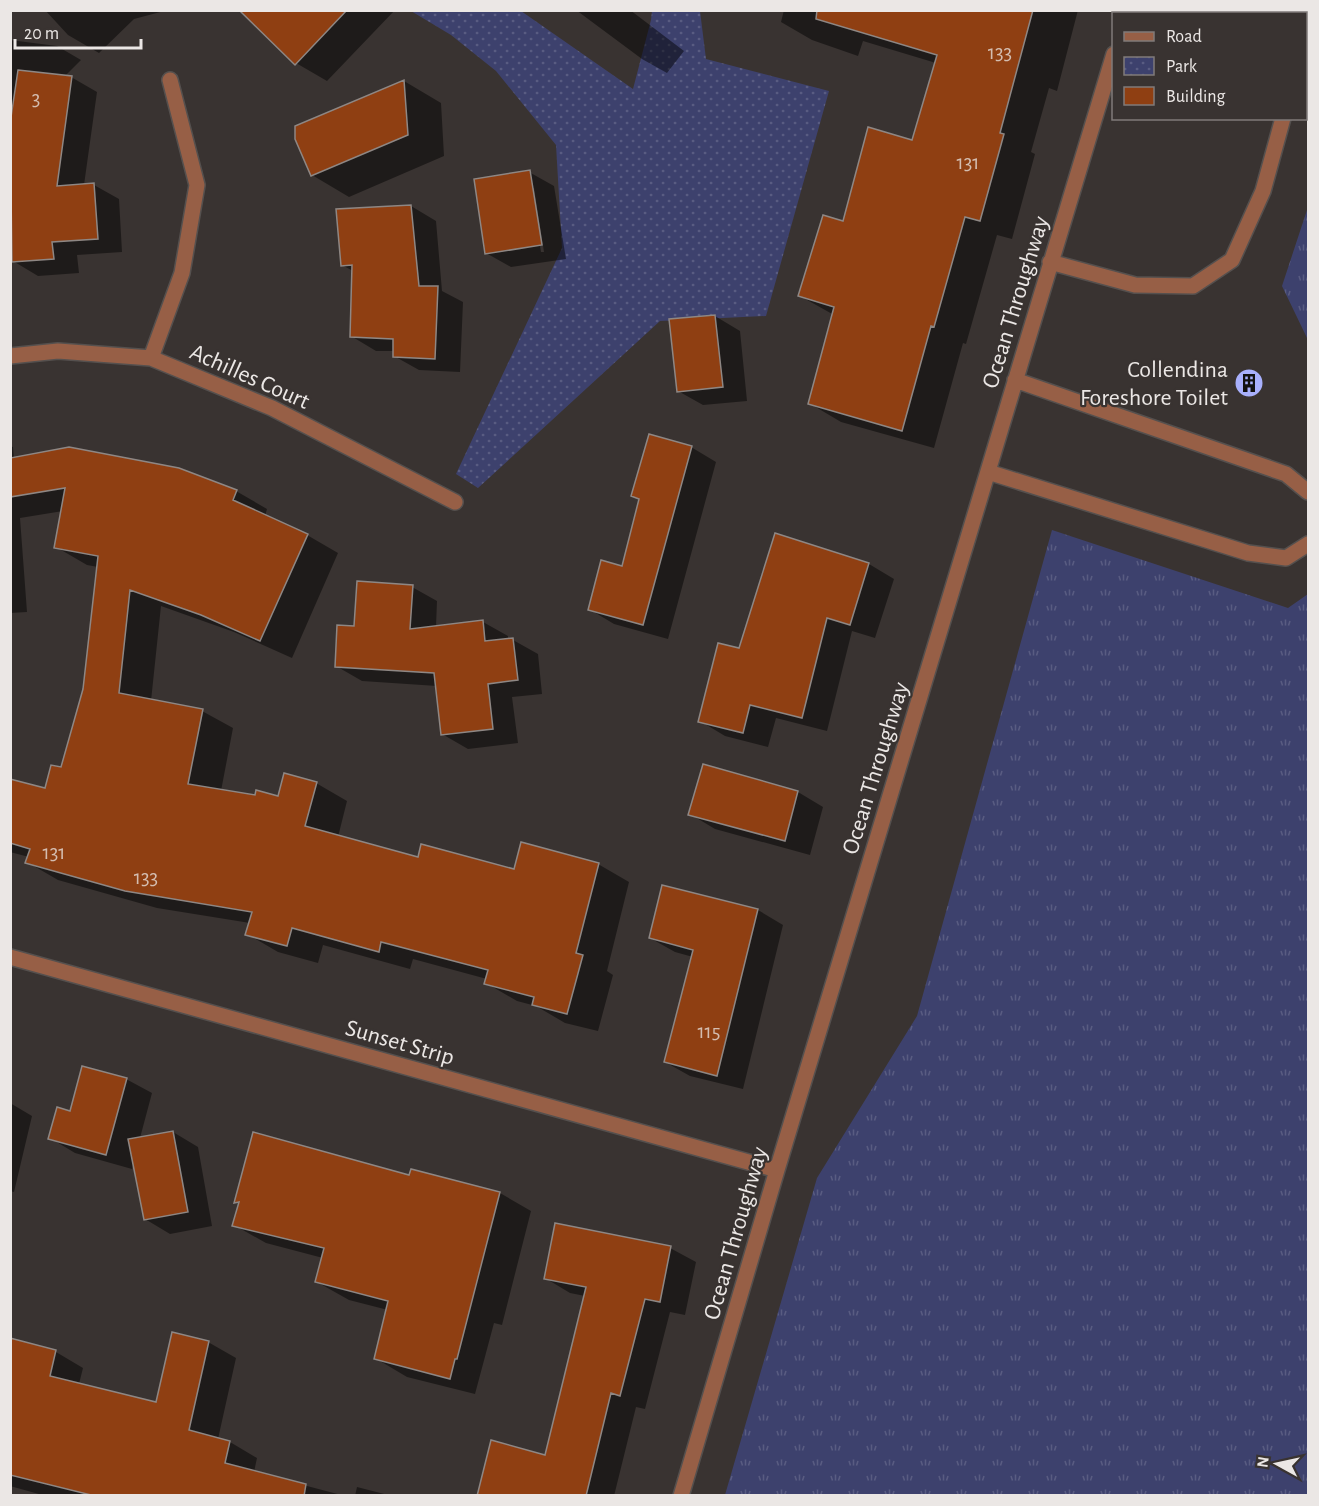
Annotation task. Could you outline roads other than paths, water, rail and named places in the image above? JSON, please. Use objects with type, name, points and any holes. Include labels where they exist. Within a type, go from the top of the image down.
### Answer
[{"type":"street","name":"Ocean Throughway","points":[[681,1496],[1112,57]]},
{"type":"street","points":[[151,358],[182,273],[197,185],[170,80]]},
{"type":"street","points":[[1050,262],[1135,285],[1193,286],[1232,260],[1263,191],[1282,120]]},
{"type":"street","name":"Achilles Court","points":[[10,356],[58,351],[151,358],[272,408],[455,502]]},
{"type":"street","points":[[1015,380],[1286,474],[1308,492]]},
{"type":"street","points":[[988,471],[1248,553],[1286,558],[1308,544]]},
{"type":"street","name":"Sunset Strip","points":[[10,957],[777,1170]]},
{"type":"place","name":"Collendina Foreshore Toilet","points":[[1249,383]]}]
